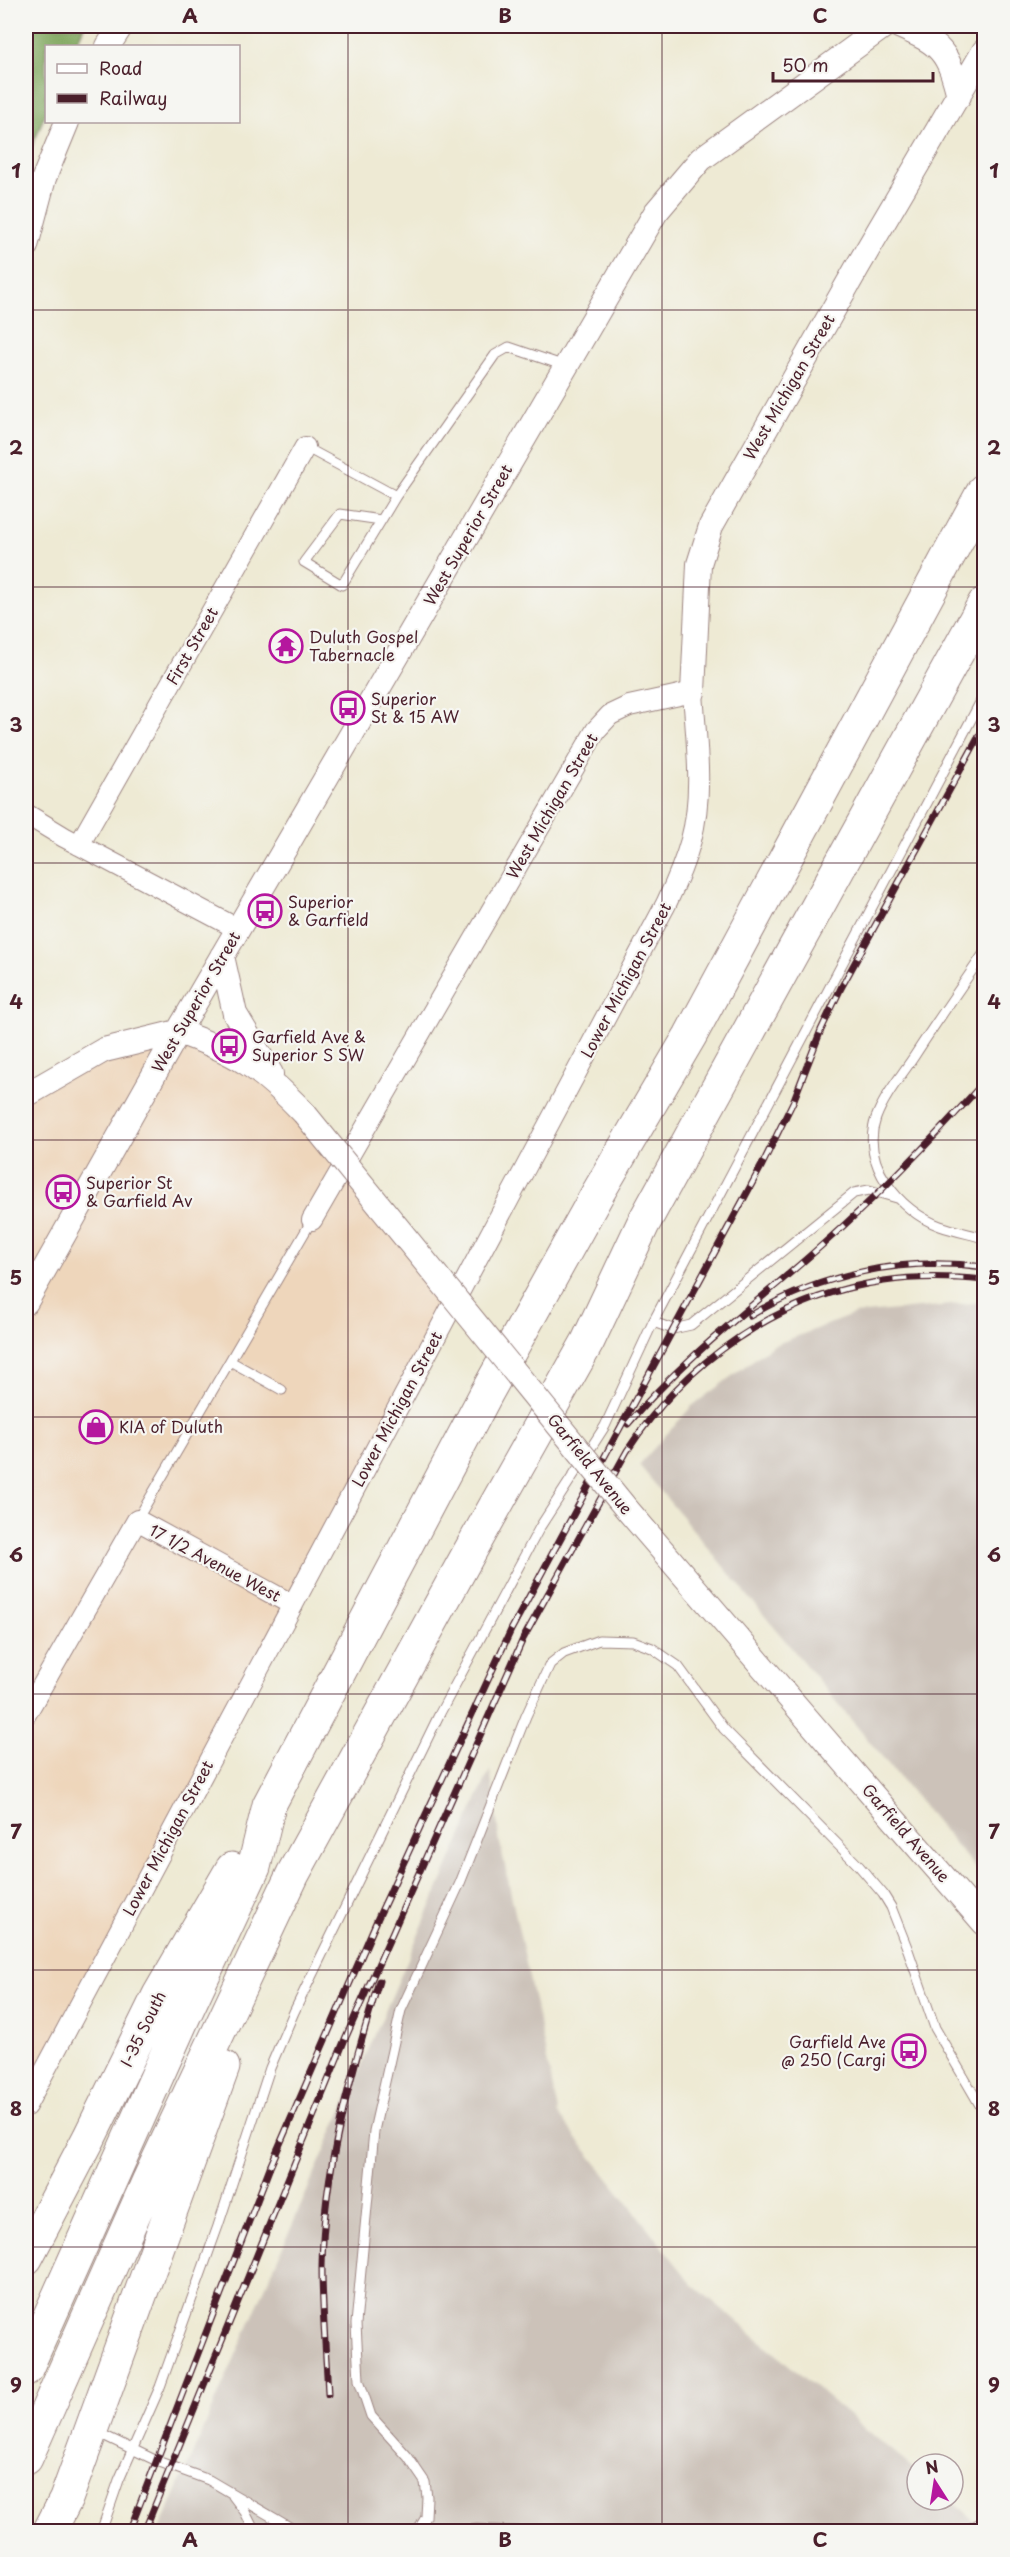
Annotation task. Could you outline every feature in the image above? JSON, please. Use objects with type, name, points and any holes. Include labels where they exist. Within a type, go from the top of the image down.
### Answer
[{"type":"highway","points":[[26,2369],[183,2018],[254,1868],[269,1805],[486,1394],[599,1191],[690,1036],[984,490]]},
{"type":"highway","points":[[26,2458],[149,2180],[293,1874],[588,1341],[643,1224],[984,603]]},
{"type":"highway","name":"I-35 South","points":[[26,2258],[89,2138],[159,1995],[269,1805]]},
{"type":"highway","points":[[49,2532],[70,2488],[293,1874]]},
{"type":"street","points":[[109,45],[121,26]]},
{"type":"street","name":"West Superior Street","points":[[26,1302],[238,928],[656,212],[701,159],[884,26]]},
{"type":"street","points":[[899,26],[928,38],[940,49],[952,66],[959,96]]},
{"type":"street","name":"West Michigan Street","points":[[312,1220],[596,730],[610,715],[629,706],[693,692],[699,564],[711,526],[858,266],[984,51]]},
{"type":"street","points":[[26,246],[44,178],[67,123]]},
{"type":"street","name":"First Street","points":[[79,845],[305,447]]},
{"type":"street","name":"Lower Michigan Street","points":[[26,2106],[647,944],[685,862],[698,805],[693,692]]},
{"type":"street","points":[[26,814],[79,845],[238,928]]},
{"type":"street","points":[[222,956],[235,1014],[276,1084]]},
{"type":"street","points":[[26,1095],[104,1050],[178,1032]]},
{"type":"street","name":"Garfield Avenue","points":[[178,1032],[215,1045],[249,1062],[276,1084],[304,1113],[625,1507],[984,1923]]},
{"type":"street","points":[[26,1714],[136,1520]]},
{"type":"street","name":"17 1/2 Avenue West","points":[[136,1520],[292,1605]]},
{"type":"lane","points":[[381,520],[340,514],[304,562],[342,585],[396,496],[495,355],[509,347],[565,366]]},
{"type":"lane","points":[[305,447],[396,496]]},
{"type":"lane","points":[[100,2532],[160,2387],[218,2226],[270,2068],[294,2012],[439,1715],[540,1527],[605,1426],[653,1322],[984,695]]},
{"type":"lane","points":[[984,953],[877,1116],[873,1130],[875,1158],[883,1178],[897,1198],[919,1215],[939,1225],[984,1238]]},
{"type":"lane","points":[[653,1322],[673,1329],[691,1325],[854,1193],[869,1190],[897,1198]]},
{"type":"lane","points":[[136,1520],[312,1220]]},
{"type":"lane","points":[[230,1362],[282,1390]]},
{"type":"lane","points":[[417,2532],[426,2517],[425,2482],[408,2457],[371,2416],[359,2380],[356,2324],[374,2131],[401,2010],[460,1883],[526,1716],[550,1664],[564,1653],[599,1640],[633,1641],[652,1648],[678,1666],[724,1730],[859,1866],[883,1894],[891,1907],[908,1950],[935,2028],[984,2112]]},
{"type":"lane","points":[[105,2436],[171,2467],[209,2480],[298,2532]]},
{"type":"lane","points":[[229,2492],[245,2512],[255,2532]]},
{"type":"lane","points":[[963,2532],[984,2521]]},
{"type":"lane","points":[[453,2532],[477,2529],[531,2532]]},
{"type":"shaded area","points":[[178,1032],[249,1062],[460,1292],[26,2103],[26,1095]]},
{"type":"shaded area","points":[[984,1302],[984,1879],[639,1465],[692,1406],[772,1346],[855,1314]]},
{"type":"shaded area","points":[[490,1770],[500,1843],[559,2116],[692,2284],[905,2462],[905,2512],[964,2512],[984,2531],[159,2532]]},
{"type":"green space","points":[[26,26],[84,26],[75,45],[45,45],[45,114],[26,160]]},
{"type":"railway","points":[[129,2532],[270,2167],[378,1918],[511,1630],[762,1165],[793,1102],[821,1030],[841,988],[984,727]]},
{"type":"railway","points":[[628,1424],[697,1353],[821,1246],[885,1187],[984,1082]]},
{"type":"railway","points":[[750,1316],[805,1289],[863,1272],[923,1264],[984,1267]]},
{"type":"railway","points":[[144,2532],[345,2039],[523,1639],[627,1451],[676,1389],[705,1362],[771,1318],[845,1289],[884,1281],[909,1278],[984,1280]]},
{"type":"railway","points":[[328,2394],[322,2267],[327,2194],[340,2122],[379,1981]]},
{"type":"place","name":"Duluth Gospel Tabernacle","points":[[286,646]]},
{"type":"place","name":"Superior St & 15 AW","points":[[348,708]]},
{"type":"place","name":"Superior & Garfield","points":[[265,911]]},
{"type":"place","name":"Garfield Ave & Superior S SW","points":[[229,1046]]},
{"type":"place","name":"Superior St & Garfield Av","points":[[63,1192]]},
{"type":"place","name":"KIA of Duluth","points":[[96,1427]]},
{"type":"place","name":"Garfield Ave @ 250 (Cargi","points":[[909,2051]]}]
